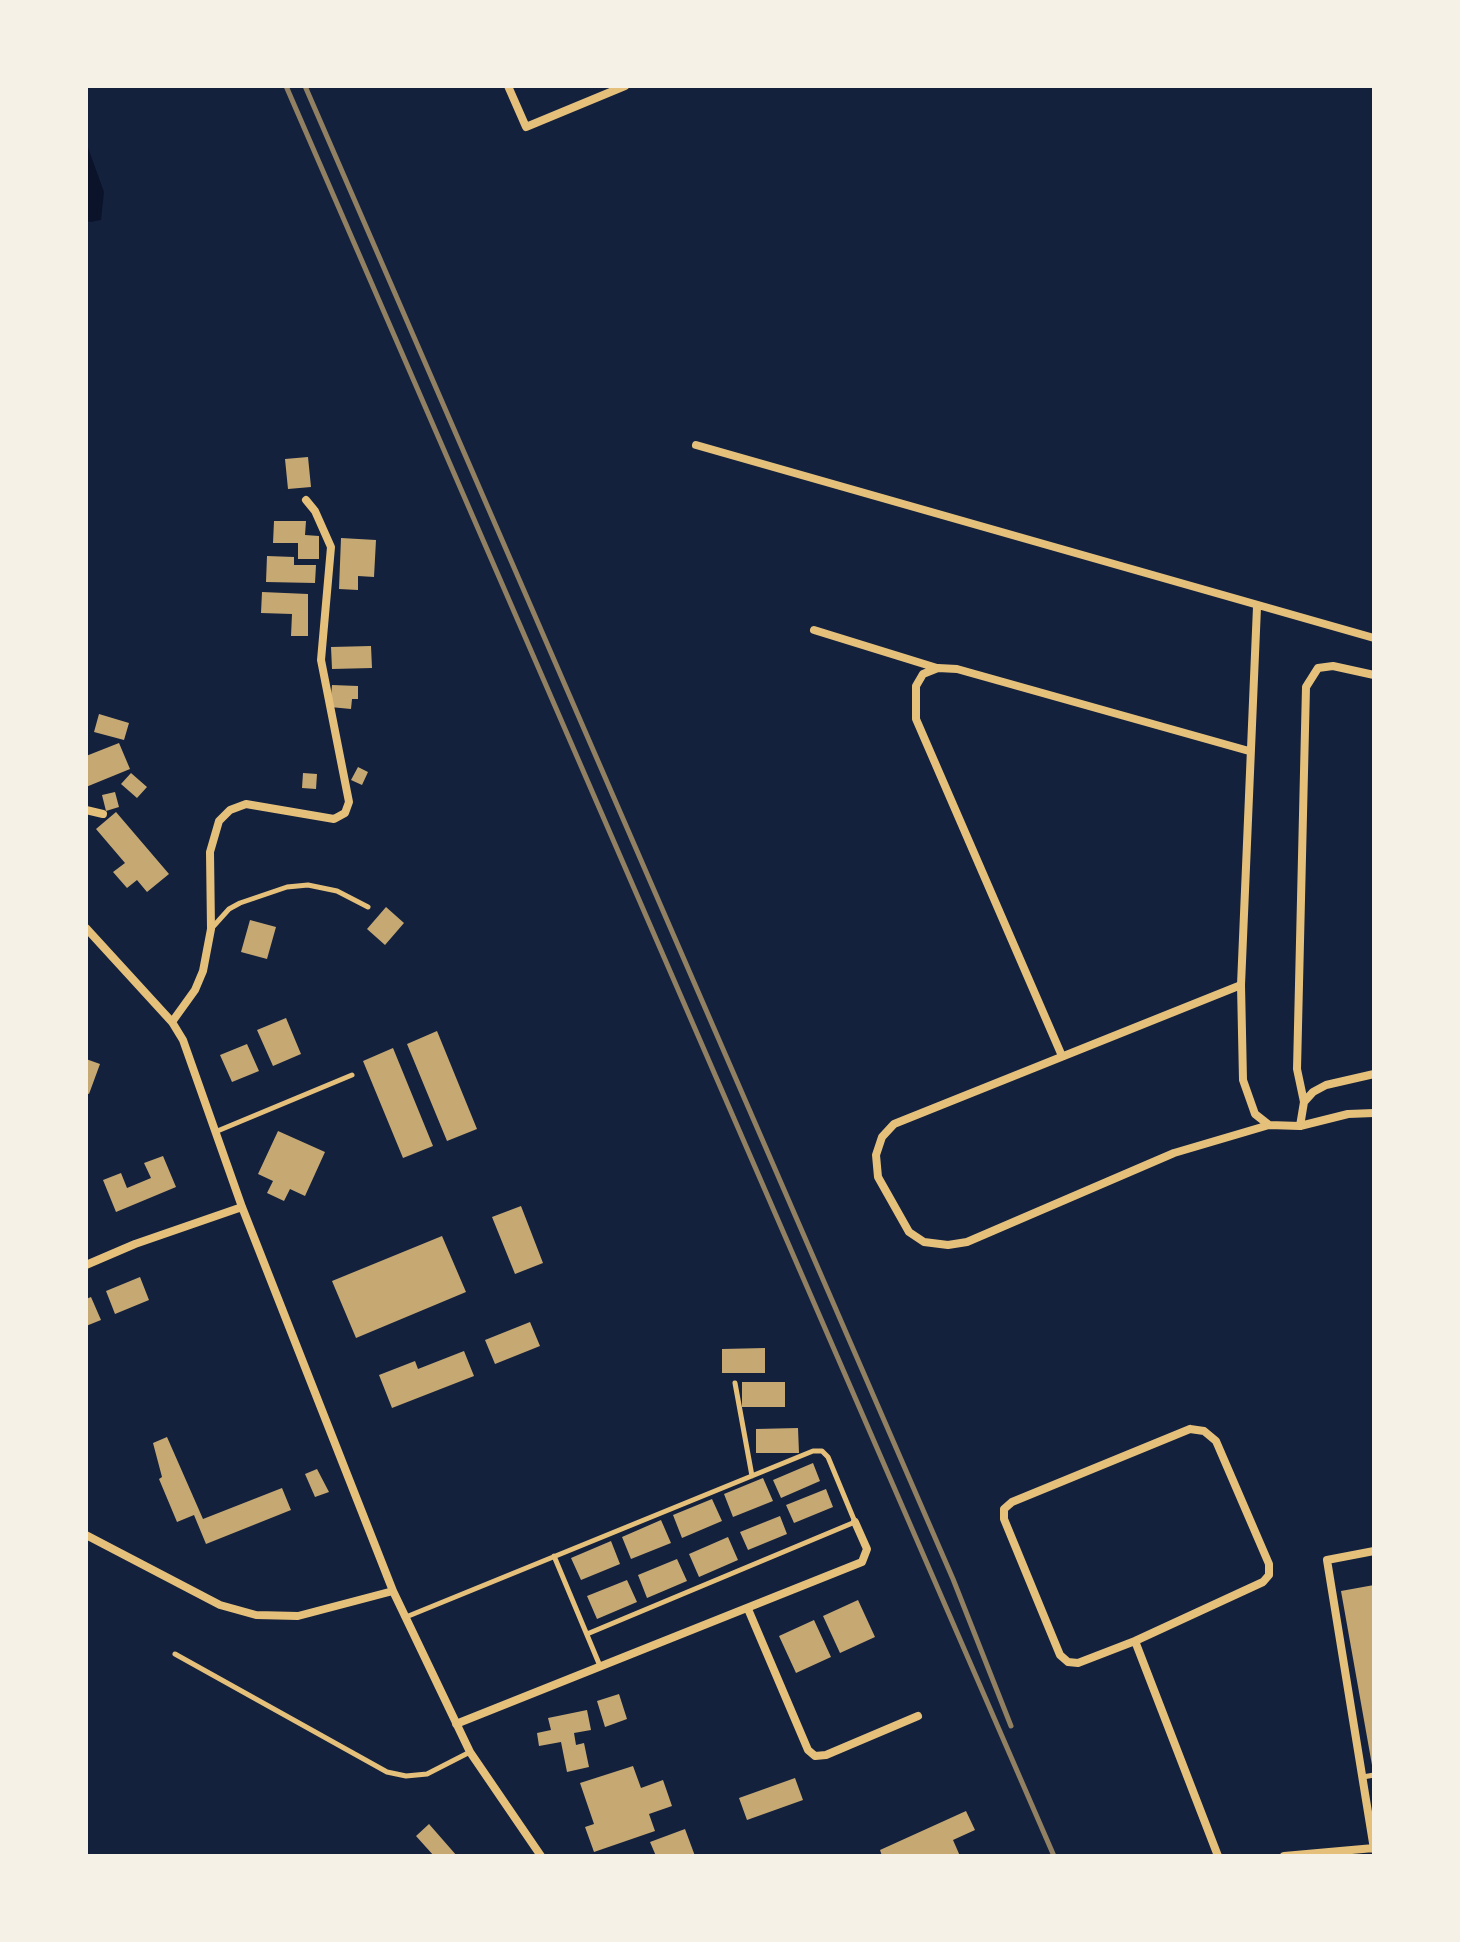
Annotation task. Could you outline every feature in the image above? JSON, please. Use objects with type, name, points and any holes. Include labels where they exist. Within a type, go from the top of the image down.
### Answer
[{"type":"street","points":[[508,86],[526,127],[625,86]]},
{"type":"street","points":[[696,445],[1374,638]]},
{"type":"street","points":[[172,1022],[195,990],[211,929],[212,837],[219,821],[230,810],[246,804],[334,819],[345,813],[349,802],[321,660],[331,547],[315,511],[306,500]]},
{"type":"street","points":[[1257,607],[1241,985],[1243,1080],[1255,1114],[1269,1125]]},
{"type":"street","points":[[814,630],[938,668],[957,669],[1249,751]]},
{"type":"street","points":[[1300,1126],[1304,1102],[1297,1069],[1306,687],[1318,668],[1333,666],[1374,675]]},
{"type":"street","points":[[938,668],[923,674],[916,686],[916,719],[1062,1056]]},
{"type":"street","points":[[86,810],[103,814]]},
{"type":"street","points":[[86,928],[172,1022],[183,1040],[242,1207],[393,1591],[470,1752],[541,1856]]},
{"type":"street","points":[[1241,985],[894,1124],[882,1137],[876,1155],[878,1177],[909,1232],[924,1242],[948,1245],[967,1242],[1140,1167],[1269,1125],[1300,1126],[1348,1114],[1374,1113]]},
{"type":"street","points":[[1304,1102],[1326,1085],[1374,1074]]},
{"type":"street","points":[[86,1265],[135,1244],[242,1207]]},
{"type":"street","points":[[1190,1429],[1204,1431],[1216,1441],[1269,1564],[1269,1575],[1263,1582],[1135,1641],[1078,1663],[1068,1662],[1060,1655],[1004,1519],[1004,1509],[1012,1502],[1190,1429]]},
{"type":"street","points":[[456,1724],[862,1562],[867,1549],[855,1522]]},
{"type":"street","points":[[86,1535],[220,1605],[256,1615],[298,1616],[393,1591]]},
{"type":"street","points":[[1284,1856],[1374,1848],[1327,1560],[1374,1551]]},
{"type":"street","points":[[748,1609],[808,1750],[815,1756],[826,1755],[918,1716]]},
{"type":"street","points":[[1135,1641],[1218,1856]]},
{"type":"lane","points":[[211,929],[229,909],[287,887],[308,885],[337,891],[368,907]]},
{"type":"lane","points":[[214,1132],[352,1075]]},
{"type":"lane","points":[[735,1383],[752,1476]]},
{"type":"lane","points":[[405,1618],[813,1451],[822,1451],[855,1522],[587,1634]]},
{"type":"lane","points":[[554,1556],[601,1667]]},
{"type":"lane","points":[[175,1654],[387,1772],[406,1776],[427,1774],[470,1752]]},
{"type":"lane","points":[[1362,1778],[1374,1775]]},
{"type":"water","points":[[86,142],[104,192],[101,220],[91,222],[86,221]]},
{"type":"building","points":[[308,457],[311,487],[288,489],[285,459]]},
{"type":"building","points":[[274,521],[306,521],[305,535],[319,536],[319,559],[298,559],[298,543],[273,543]]},
{"type":"building","points":[[341,538],[376,540],[374,577],[358,576],[358,590],[339,589]]},
{"type":"building","points":[[267,556],[294,557],[294,565],[316,565],[315,583],[266,582]]},
{"type":"building","points":[[262,592],[308,594],[308,636],[291,636],[292,614],[261,613]]},
{"type":"building","points":[[371,646],[372,668],[332,669],[331,647]]},
{"type":"building","points":[[332,685],[358,686],[358,699],[352,699],[351,709],[330,707]]},
{"type":"building","points":[[99,714],[129,723],[124,740],[94,732]]},
{"type":"building","points":[[119,743],[130,769],[86,787],[86,756]]},
{"type":"building","points":[[358,767],[368,772],[362,785],[351,780]]},
{"type":"building","points":[[131,773],[147,787],[137,798],[121,784]]},
{"type":"building","points":[[303,773],[317,774],[316,789],[302,788]]},
{"type":"building","points":[[115,792],[119,807],[106,811],[102,795]]},
{"type":"building","points":[[116,812],[169,874],[147,892],[137,880],[127,888],[113,872],[125,863],[96,829]]},
{"type":"building","points":[[386,907],[404,923],[385,945],[367,929]]},
{"type":"building","points":[[250,920],[276,927],[267,959],[241,952]]},
{"type":"building","points":[[286,1018],[301,1054],[273,1066],[257,1030]]},
{"type":"building","points":[[437,1031],[477,1129],[447,1141],[407,1044]]},
{"type":"building","points":[[247,1044],[259,1071],[232,1082],[220,1055]]},
{"type":"building","points":[[393,1048],[433,1146],[403,1158],[363,1061]]},
{"type":"building","points":[[86,1059],[100,1064],[89,1094],[86,1093]]},
{"type":"building","points":[[278,1131],[325,1152],[305,1196],[290,1189],[284,1201],[267,1193],[273,1181],[258,1174]]},
{"type":"building","points":[[163,1156],[176,1187],[116,1212],[103,1180],[121,1173],[127,1188],[151,1178],[144,1163]]},
{"type":"building","points":[[521,1206],[543,1263],[515,1274],[492,1217]]},
{"type":"building","points":[[442,1236],[466,1292],[356,1338],[332,1281]]},
{"type":"building","points":[[140,1277],[149,1300],[115,1314],[106,1291]]},
{"type":"building","points":[[91,1297],[101,1320],[86,1326],[86,1299]]},
{"type":"building","points":[[530,1322],[540,1346],[495,1364],[485,1340]]},
{"type":"building","points":[[765,1348],[765,1373],[722,1373],[722,1349]]},
{"type":"building","points":[[464,1351],[474,1376],[392,1408],[379,1375],[415,1361],[418,1369]]},
{"type":"building","points":[[742,1382],[785,1382],[785,1407],[742,1407]]},
{"type":"building","points":[[798,1428],[799,1453],[756,1453],[756,1429]]},
{"type":"building","points":[[167,1437],[203,1519],[282,1488],[291,1510],[206,1544],[194,1515],[177,1522],[159,1479],[162,1477],[153,1443]]},
{"type":"building","points":[[813,1463],[820,1481],[781,1498],[773,1480]]},
{"type":"building","points":[[317,1469],[329,1492],[315,1497],[305,1474]]},
{"type":"building","points":[[763,1478],[773,1501],[733,1517],[724,1494]]},
{"type":"building","points":[[826,1489],[833,1507],[794,1523],[786,1505]]},
{"type":"building","points":[[712,1499],[722,1521],[682,1538],[673,1515]]},
{"type":"building","points":[[780,1516],[787,1534],[748,1550],[740,1532]]},
{"type":"building","points":[[661,1520],[671,1543],[631,1559],[622,1537]]},
{"type":"building","points":[[728,1537],[738,1560],[699,1577],[689,1554]]},
{"type":"building","points":[[611,1541],[620,1564],[581,1580],[571,1558]]},
{"type":"building","points":[[677,1559],[687,1581],[647,1598],[638,1575]]},
{"type":"building","points":[[627,1580],[637,1602],[597,1619],[587,1596]]},
{"type":"building","points":[[1374,1585],[1374,1765],[1372,1765],[1341,1591]]},
{"type":"building","points":[[858,1600],[875,1637],[840,1653],[823,1616]]},
{"type":"building","points":[[814,1620],[831,1657],[796,1673],[779,1636]]},
{"type":"building","points":[[619,1694],[627,1719],[605,1727],[597,1701]]},
{"type":"building","points":[[587,1710],[591,1730],[574,1733],[576,1745],[584,1743],[589,1767],[567,1772],[561,1742],[539,1746],[537,1733],[551,1730],[548,1718]]},
{"type":"building","points":[[633,1766],[641,1788],[663,1780],[672,1806],[649,1814],[655,1831],[594,1852],[585,1827],[594,1824],[580,1783]]},
{"type":"building","points":[[795,1778],[803,1800],[747,1820],[739,1798]]},
{"type":"building","points":[[966,1811],[975,1830],[953,1840],[960,1856],[882,1856],[880,1850]]},
{"type":"building","points":[[429,1824],[457,1856],[434,1856],[416,1836]]},
{"type":"building","points":[[685,1829],[695,1856],[656,1856],[650,1842]]},
{"type":"railway","points":[[286,86],[1054,1856]]},
{"type":"railway","points":[[305,86],[953,1579],[1011,1726]]}]
